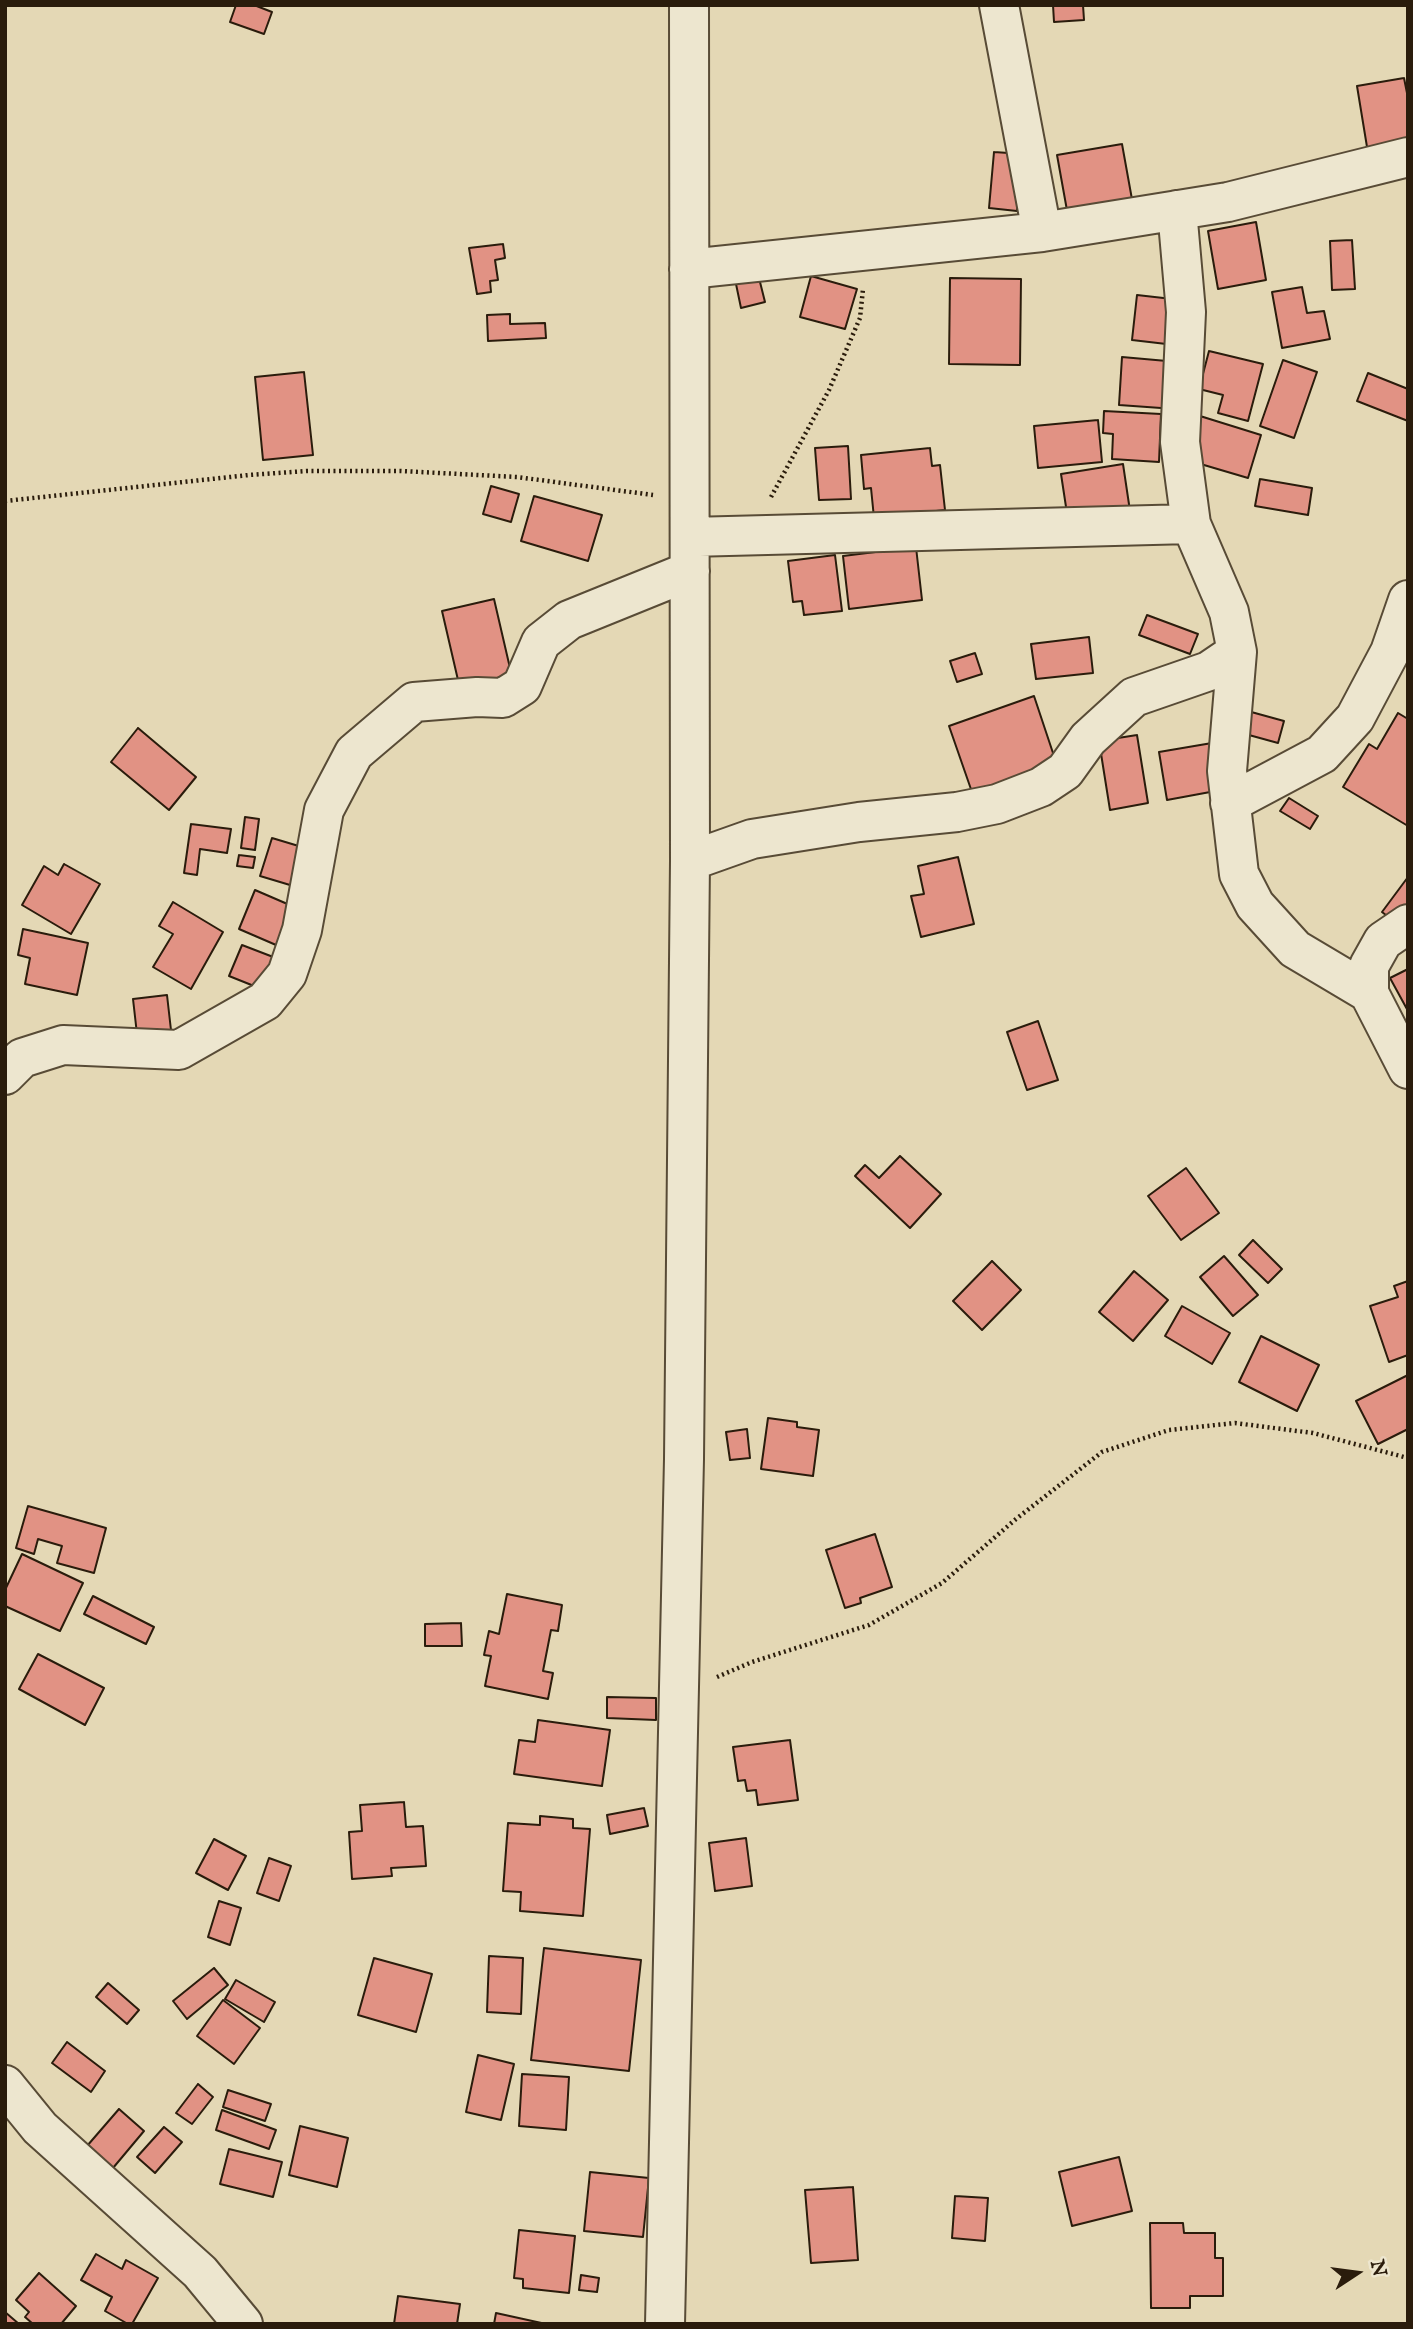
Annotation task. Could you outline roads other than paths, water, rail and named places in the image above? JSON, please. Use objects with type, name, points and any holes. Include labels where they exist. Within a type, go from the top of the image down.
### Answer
[{"type":"street","points":[[665,2324],[680,1692],[690,861],[689,5]]},
{"type":"street","points":[[999,5],[1042,232]]},
{"type":"street","points":[[689,269],[1042,232],[1228,202],[1408,157]]},
{"type":"street","points":[[1177,210],[1186,312],[1180,442],[1191,524],[1229,612],[1237,652],[1227,771],[1239,874],[1255,905],[1295,948],[1369,993]]},
{"type":"street","points":[[5,1074],[22,1058],[63,1045],[179,1050],[265,1001],[287,974],[302,930],[324,810],[354,753],[414,702],[477,697],[503,698],[522,686],[541,642],[569,620],[690,554],[750,535],[1191,524]]},
{"type":"street","points":[[1230,803],[1322,754],[1355,718],[1390,652],[1408,600]]},
{"type":"street","points":[[690,861],[752,839],[859,822],[957,812],[1008,800],[1041,787],[1065,771],[1088,739],[1134,697],[1209,671],[1237,652]]},
{"type":"street","points":[[1408,924],[1383,942],[1369,966],[1369,993],[1408,1069]]},
{"type":"street","points":[[5,2085],[40,2129],[200,2272],[243,2324]]}]
